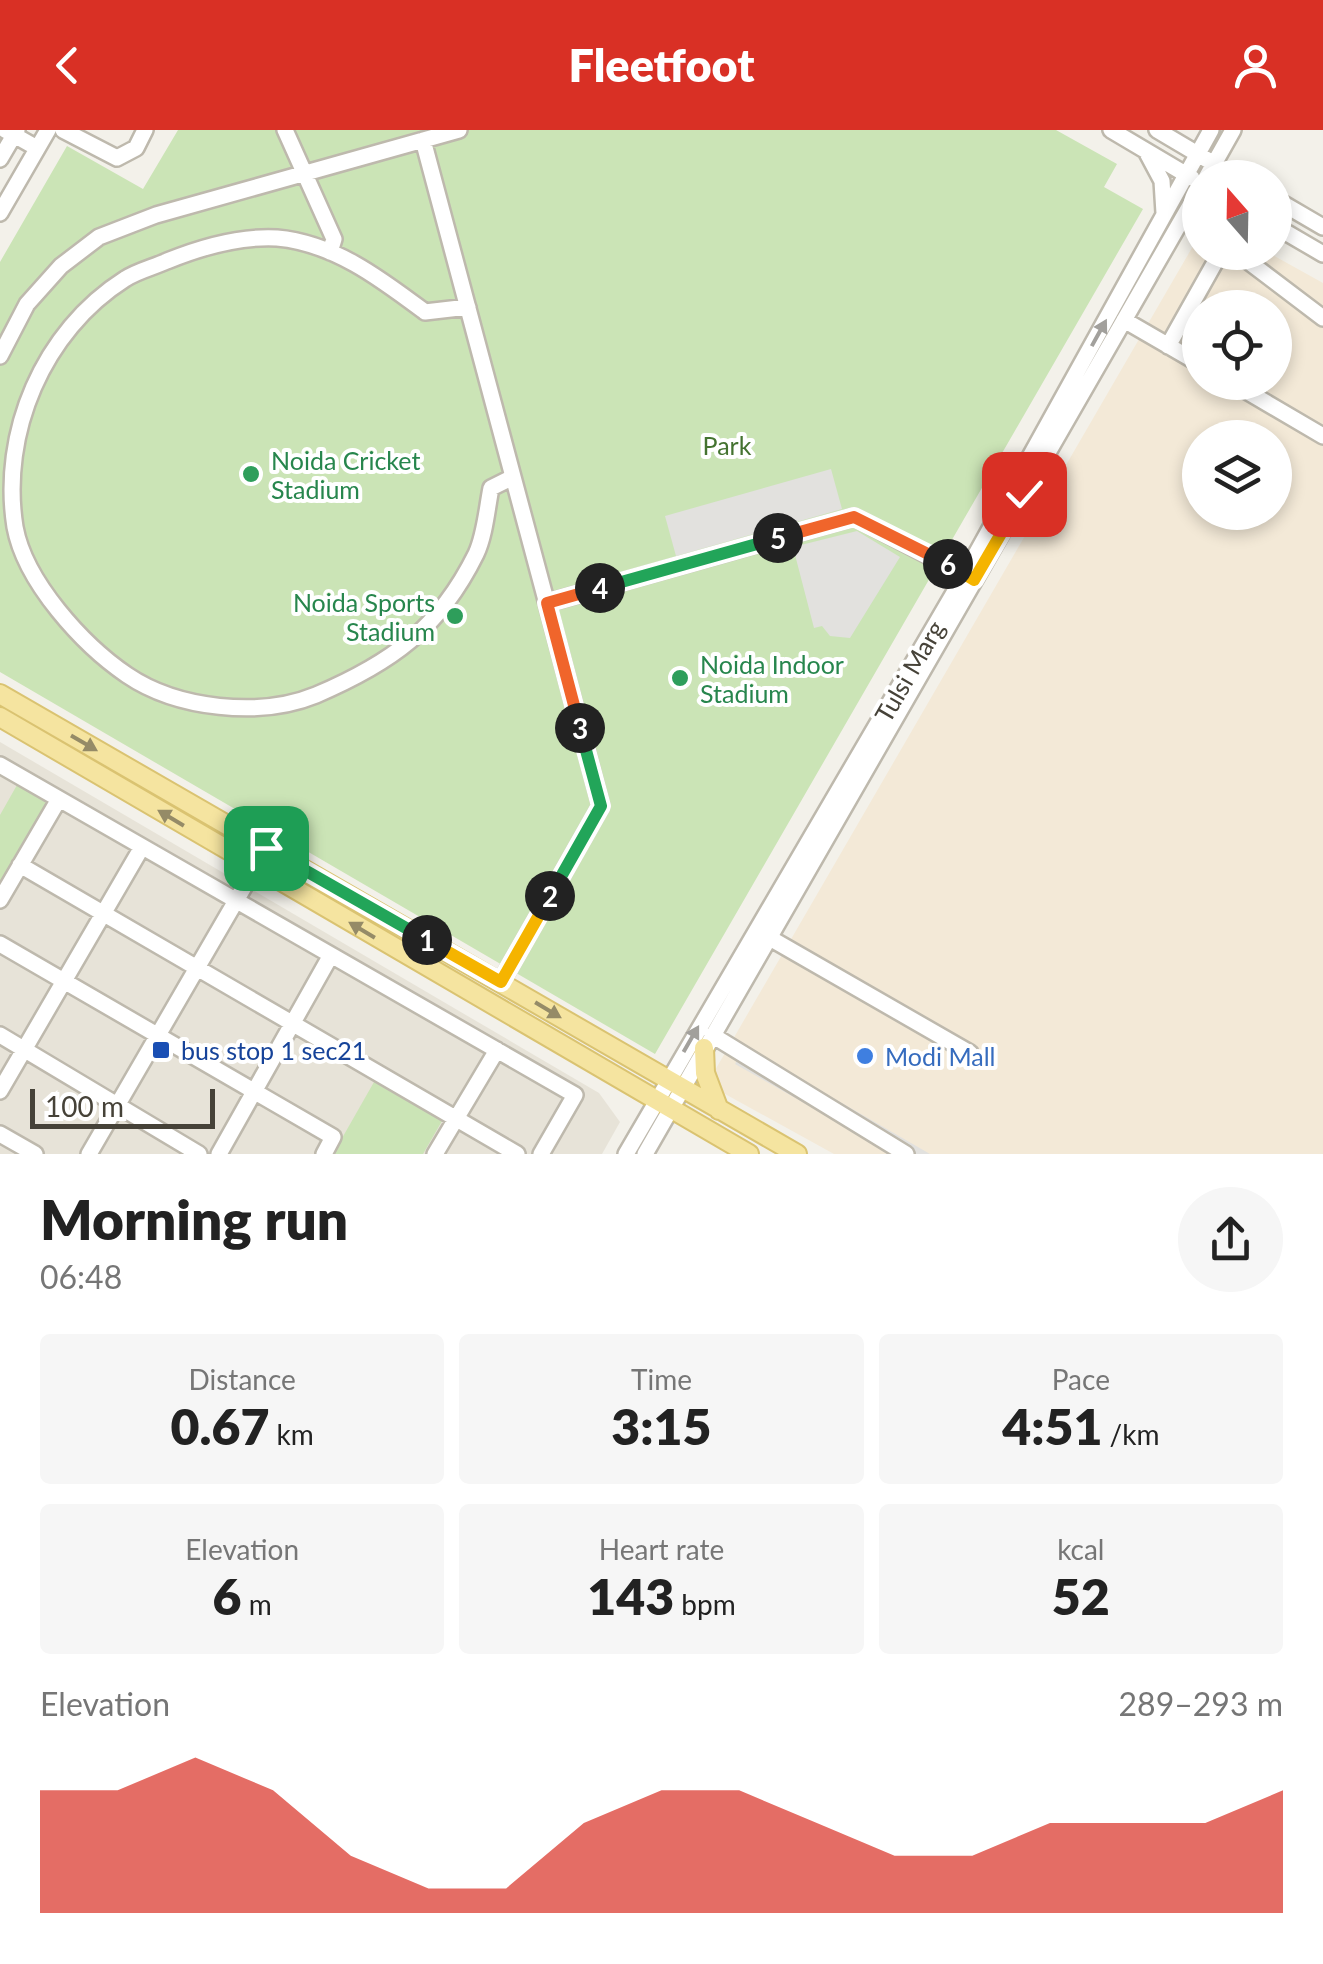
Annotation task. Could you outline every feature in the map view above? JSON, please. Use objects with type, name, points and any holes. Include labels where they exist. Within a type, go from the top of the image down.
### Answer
[{"type":"main road","points":[[0,694],[797,1154]]},
{"type":"main road","points":[[0,717],[749,1154]]},
{"type":"main road","points":[[708,1041],[705,1073],[718,1110]]},
{"type":"street","points":[[0,213],[48,130]]},
{"type":"street","points":[[63,130],[117,158],[136,148],[144,130]]},
{"type":"street","points":[[0,356],[28,304],[60,266],[99,237],[156,215],[459,130]]},
{"type":"street","points":[[1111,130],[1182,173]]},
{"type":"street","points":[[1157,130],[1202,160]]},
{"type":"street","name":"Tulsi Marg","points":[[1198,160],[1212,130]]},
{"type":"street","points":[[288,131],[334,239],[330,252]]},
{"type":"street","points":[[1216,160],[1233,131]]},
{"type":"street","points":[[1233,131],[1236,160]]},
{"type":"street","points":[[0,159],[12,132],[37,148]]},
{"type":"street","points":[[423,140],[601,806],[501,982]]},
{"type":"street","points":[[1146,151],[1162,181],[1163,217]]},
{"type":"street","name":"Tulsi Marg","points":[[674,1085],[708,1041],[768,937],[970,577],[1163,217],[1182,197]]},
{"type":"street","points":[[1292,209],[1323,227]]},
{"type":"street","name":"Tulsi Marg","points":[[645,1154],[674,1085],[1182,219]]},
{"type":"street","points":[[1292,236],[1323,254]]},
{"type":"street","points":[[468,307],[424,312],[366,268],[330,252],[277,238],[200,248],[125,279],[62,336],[28,396],[10,458],[16,531],[50,602],[98,655],[151,691],[213,706],[297,702],[372,671],[430,626],[477,551],[491,488],[514,477]]},
{"type":"street","points":[[1168,346],[1211,270]]},
{"type":"street","points":[[1260,270],[1323,318]]},
{"type":"street","points":[[1124,320],[1182,354]]},
{"type":"street","points":[[1262,400],[1323,436]]},
{"type":"street","points":[[547,603],[854,517],[970,577]]},
{"type":"street","points":[[0,765],[575,1094],[541,1154]]},
{"type":"street","points":[[0,900],[59,799]]},
{"type":"street","points":[[0,1091],[142,847]]},
{"type":"street","points":[[89,1154],[266,848]]},
{"type":"street","points":[[20,865],[517,1154]]},
{"type":"street","points":[[768,937],[970,1054]]},
{"type":"street","points":[[0,944],[333,1137],[324,1154]]},
{"type":"street","points":[[219,1154],[331,956]]},
{"type":"street","points":[[0,1034],[199,1154]]},
{"type":"street","points":[[708,1041],[906,1154]]},
{"type":"street","points":[[436,1154],[497,1050]]},
{"type":"street","name":"Tulsi Marg","points":[[626,1154],[663,1106]]},
{"type":"street","points":[[0,1134],[35,1154]]},
{"type":"shaded area","points":[[1182,265],[1182,270],[1292,270],[1292,266],[1323,283],[1323,1154],[834,1154],[707,1084]]},
{"type":"shaded area","points":[[831,469],[842,509],[676,556],[665,516]]},
{"type":"shaded area","points":[[857,531],[900,557],[850,638],[830,636],[822,626],[814,628],[793,547]]},
{"type":"shaded area","points":[[0,742],[599,1093],[620,1122],[602,1154],[0,1154]]},
{"type":"shaded area","points":[[745,1047],[930,1154],[895,1154],[735,1064]]},
{"type":"green space","name":"Noida Sports Stadium","points":[[178,130],[1056,130],[1117,164],[1104,187],[1143,209],[655,1054],[0,672],[0,262],[67,146],[143,189]]},
{"type":"green space","points":[[17,785],[49,803],[0,887],[0,815]]},
{"type":"green space","points":[[374,1082],[442,1121],[423,1154],[333,1154]]},
{"type":"place","name":"Noida Cricket Stadium","points":[[251,474]]},
{"type":"place","name":"Noida Sports Stadium","points":[[455,616]]},
{"type":"place","name":"Noida Indoor Stadium","points":[[680,678]]},
{"type":"place","name":"bus stop 1 sec21","points":[[161,1050]]},
{"type":"place","name":"Modi Mall","points":[[865,1056]]},
{"type":"route","points":[[266,848],[501,982],[601,806],[547,603],[854,517],[974,580],[1024,494]]},
{"type":"park label","name":"Park","points":[[727,445]]}]
